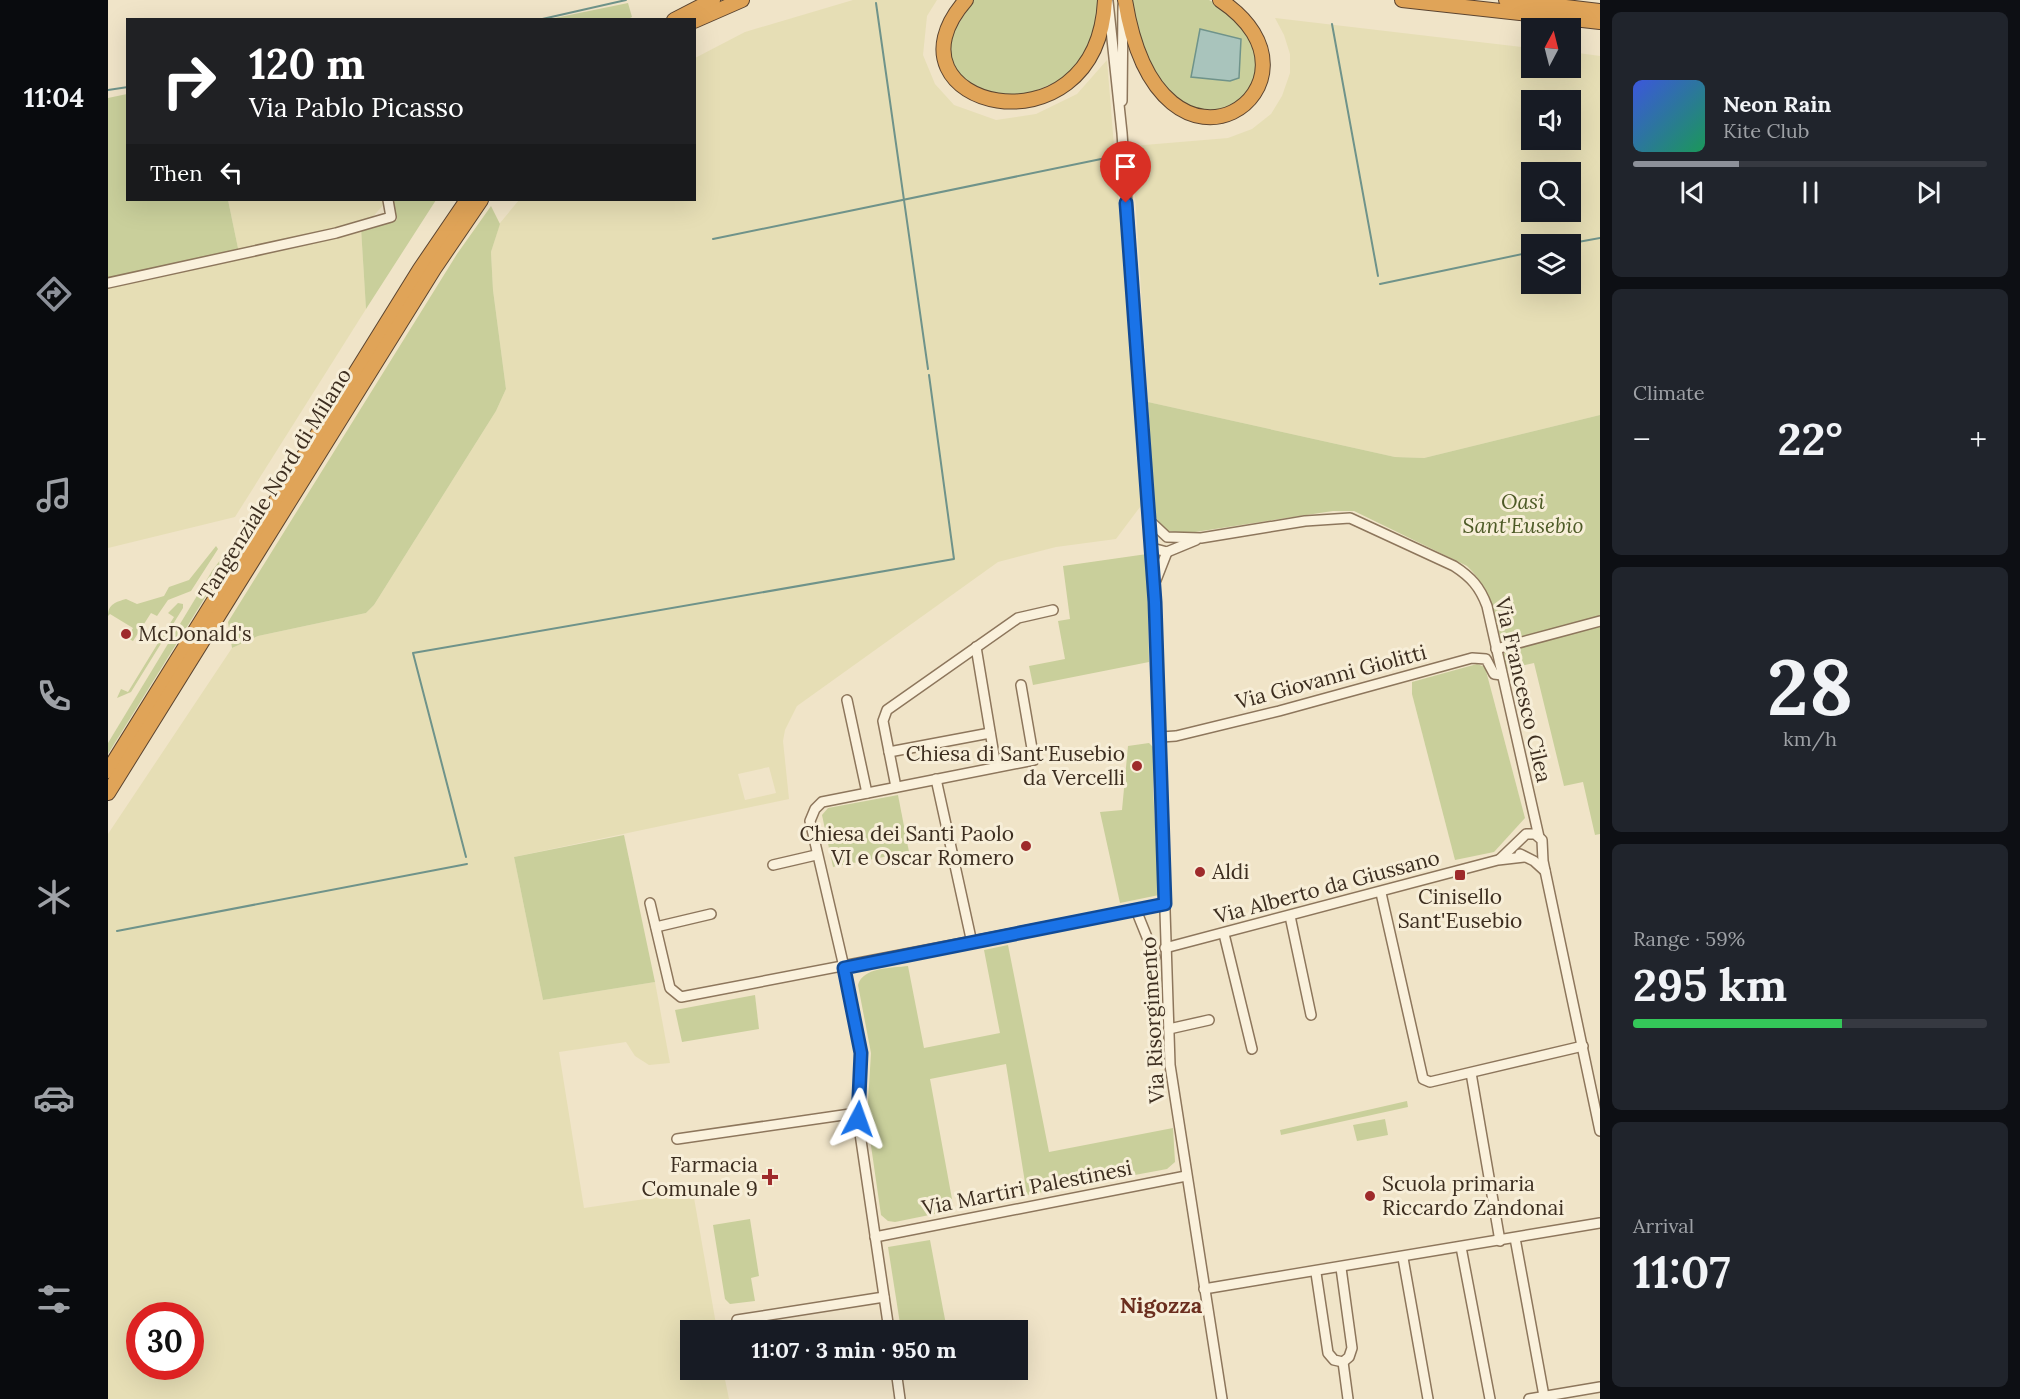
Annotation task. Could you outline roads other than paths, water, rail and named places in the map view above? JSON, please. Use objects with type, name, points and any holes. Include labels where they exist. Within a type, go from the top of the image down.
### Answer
[{"type":"highway","points":[[678,18],[713,0]]},
{"type":"highway","points":[[696,20],[742,0]]},
{"type":"highway","points":[[966,0],[947,30],[943,52],[946,63],[951,74],[966,91],[988,100],[1012,103],[1049,94],[1080,71],[1100,35],[1106,0]]},
{"type":"highway","points":[[1124,0],[1136,47],[1155,86],[1170,102],[1189,114],[1211,117],[1226,115],[1246,103],[1258,87],[1264,66],[1259,45],[1251,29],[1238,13],[1220,0]]},
{"type":"highway","points":[[1402,0],[1599,14]]},
{"type":"highway","points":[[1506,0],[1599,14]]},
{"type":"highway","points":[[1551,0],[1599,14]]},
{"type":"highway","name":"Tangenziale Nord di Milano","points":[[108,771],[420,269],[465,201]]},
{"type":"highway","name":"Tangenziale Nord di Milano","points":[[108,793],[434,269],[480,201]]},
{"type":"street","name":"Via Risorgimento","points":[[1106,0],[1122,133],[1152,546],[1161,737],[1172,1085],[1222,1399]]},
{"type":"street","name":"Via Risorgimento","points":[[1122,133],[1124,0]]},
{"type":"street","points":[[108,283],[336,233],[391,217],[388,201]]},
{"type":"street","name":"Via Francesco Cilea","points":[[1152,546],[1167,537],[1201,538],[1342,518],[1358,520],[1470,577],[1483,594],[1539,837]]},
{"type":"street","points":[[1150,521],[1167,537]]},
{"type":"street","name":"Via Francesco Cilea","points":[[1167,552],[1201,538]]},
{"type":"street","points":[[1152,546],[1167,552],[1160,565],[1154,591]]},
{"type":"street","points":[[896,787],[884,714],[1022,615],[1053,610]]},
{"type":"street","points":[[1496,649],[1600,621]]},
{"type":"street","points":[[976,647],[996,767]]},
{"type":"street","name":"Via Giovanni Giolitti","points":[[1161,737],[1176,736],[1278,711],[1478,657],[1490,663],[1494,674],[1502,675]]},
{"type":"street","points":[[887,1320],[857,1113],[861,1053],[844,968],[810,826],[815,809],[822,802],[1034,760],[1021,685]]},
{"type":"street","points":[[846,700],[867,793]]},
{"type":"street","points":[[889,752],[990,733]]},
{"type":"street","points":[[936,779],[972,943]]},
{"type":"street","name":"Via Francesco Cilea","points":[[1526,834],[1533,812]]},
{"type":"street","points":[[1547,875],[1540,866],[1520,854],[1518,843],[1526,834],[1539,837],[1543,844],[1542,851],[1583,1046],[1600,1131]]},
{"type":"street","name":"Via Alberto da Giussano","points":[[1498,860],[1518,843]]},
{"type":"street","points":[[1527,858],[1538,857],[1542,851]]},
{"type":"street","points":[[773,865],[816,855]]},
{"type":"street","name":"Via Alberto da Giussano","points":[[1166,948],[1381,893],[1498,860],[1527,858]]},
{"type":"street","points":[[1381,893],[1421,1076],[1430,1082],[1583,1046]]},
{"type":"street","points":[[650,903],[670,988],[681,997],[844,968],[1165,904]]},
{"type":"street","points":[[1136,910],[1155,957]]},
{"type":"street","points":[[656,927],[711,914]]},
{"type":"street","points":[[1290,916],[1311,1015]]},
{"type":"street","points":[[1224,934],[1252,1049]]},
{"type":"street","points":[[1169,1029],[1209,1020]]},
{"type":"street","points":[[1471,1073],[1500,1240]]},
{"type":"street","points":[[677,1139],[857,1113]]},
{"type":"street","name":"Via Martiri Palestinesi","points":[[875,1237],[1186,1176]]},
{"type":"street","points":[[1204,1289],[1316,1273],[1600,1223]]},
{"type":"street","points":[[1515,1238],[1544,1396]]},
{"type":"street","points":[[1461,1247],[1490,1399]]},
{"type":"street","points":[[1403,1257],[1428,1399]]},
{"type":"street","points":[[1341,1268],[1352,1348],[1349,1357],[1343,1362]]},
{"type":"street","points":[[1316,1273],[1328,1353],[1334,1360],[1343,1362]]},
{"type":"street","points":[[737,1320],[884,1297]]},
{"type":"street","points":[[1343,1362],[1348,1399]]},
{"type":"street","points":[[897,1380],[900,1399]]},
{"type":"street","points":[[1529,1399],[1544,1396],[1556,1397],[1600,1386]]},
{"type":"water","points":[[1200,29],[1241,39],[1239,78],[1230,81],[1191,77]]},
{"type":"waterway","points":[[547,18],[626,0]]},
{"type":"waterway","points":[[876,3],[928,369]]},
{"type":"waterway","points":[[1332,24],[1378,276]]},
{"type":"waterway","points":[[108,90],[126,87]]},
{"type":"waterway","points":[[713,239],[1106,158]]},
{"type":"waterway","points":[[1581,241],[1600,238]]},
{"type":"waterway","points":[[1380,284],[1521,254]]},
{"type":"waterway","points":[[466,857],[413,653],[954,559],[929,375]]},
{"type":"waterway","points":[[117,931],[467,864]]},
{"type":"place","name":"McDonald's","points":[[126,634]]},
{"type":"place","name":"Chiesa di Sant'Eusebio da Vercelli","points":[[1137,766]]},
{"type":"place","name":"Chiesa dei Santi Paolo VI e Oscar Romero","points":[[1026,846]]},
{"type":"place","name":"Aldi","points":[[1200,872]]},
{"type":"place","name":"Cinisello Sant'Eusebio","points":[[1460,875]]},
{"type":"place","name":"Farmacia Comunale 9","points":[[770,1177]]},
{"type":"place","name":"Scuola primaria Riccardo Zandonai","points":[[1370,1196]]},
{"type":"district","name":"Nigozza","points":[[1161,1305]]},
{"type":"park label","name":"Oasi Sant'Eusebio","points":[[1523,514]]}]
